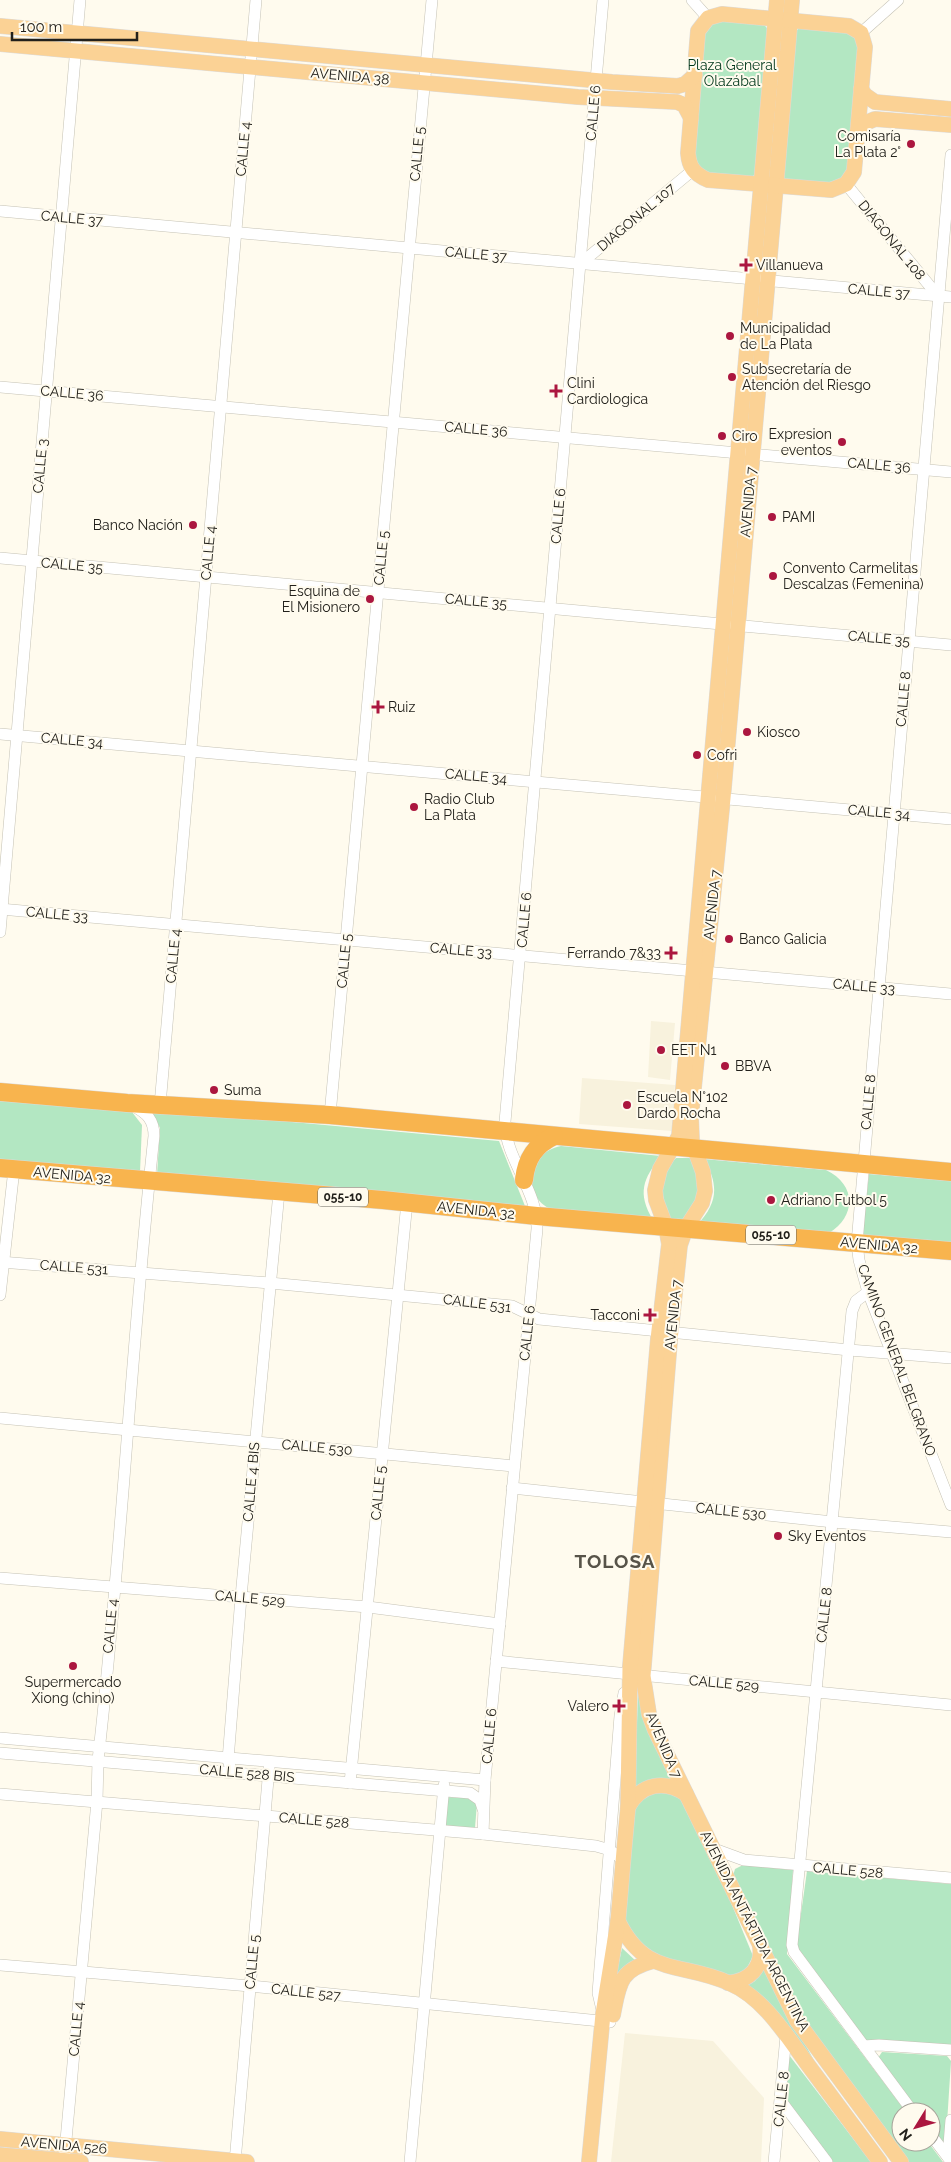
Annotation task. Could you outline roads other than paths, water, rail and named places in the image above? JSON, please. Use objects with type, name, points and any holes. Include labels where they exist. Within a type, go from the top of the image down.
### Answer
[{"type":"highway","points":[[0,1092],[127,1103],[330,1115],[951,1172]]},
{"type":"highway","points":[[524,1180],[527,1165],[533,1152],[554,1136]]},
{"type":"highway","name":"AVENIDA 32","points":[[7,1169],[406,1202],[537,1216],[951,1251]]},
{"type":"main road","name":"AVENIDA 7","points":[[588,2162],[624,1860],[636,1675],[666,1332],[669,1244],[666,1227],[658,1209],[655,1190],[660,1169],[679,1136],[699,971],[716,798],[783,20],[778,0]]},
{"type":"main road","name":"AVENIDA 7","points":[[783,20],[792,0]]},
{"type":"main road","points":[[722,14],[783,20],[849,26],[861,33],[865,47],[854,172],[846,184],[831,190],[708,180],[693,170],[689,162],[698,31],[708,18],[722,14]]},
{"type":"main road","name":"AVENIDA 38","points":[[0,26],[678,86],[685,84],[695,75]]},
{"type":"main road","name":"AVENIDA 38","points":[[0,44],[594,98],[677,102],[684,105],[691,118]]},
{"type":"main road","points":[[861,88],[864,95],[875,102],[951,109]]},
{"type":"main road","points":[[858,130],[863,124],[875,118],[951,125]]},
{"type":"main road","name":"AVENIDA 7","points":[[666,1332],[680,1245],[686,1228],[700,1208],[705,1194],[704,1178],[691,1136],[699,971]]},
{"type":"main road","name":"AVENIDA 7","points":[[636,1675],[651,1722],[686,1794]]},
{"type":"main road","points":[[628,1806],[640,1791],[658,1784],[678,1788],[686,1794]]},
{"type":"main road","name":"AVENIDA ANTÁRTIDA ARGENTINA","points":[[686,1794],[805,2035],[901,2162]]},
{"type":"main road","name":"AVENIDA ANTÁRTIDA ARGENTINA","points":[[618,1921],[632,1944],[653,1961],[728,1983],[756,2001],[786,2036],[880,2162]]},
{"type":"main road","points":[[728,1983],[738,1982],[754,1972],[759,1964],[760,1944]]},
{"type":"main road","name":"AVENIDA 7","points":[[598,2162],[606,2019],[625,1975],[637,1965],[653,1961]]},
{"type":"main road","name":"AVENIDA 526","points":[[0,2139],[239,2162]]},
{"type":"main road","name":"AVENIDA 526","points":[[0,2155],[81,2162]]},
{"type":"street","name":"CALLE 3","points":[[0,932],[80,0]]},
{"type":"street","name":"CALLE 4","points":[[160,1105],[256,0]]},
{"type":"street","name":"CALLE 5","points":[[330,1115],[432,0]]},
{"type":"street","name":"CALLE 6","points":[[483,1834],[485,1780],[537,1216],[506,1131],[505,1122],[603,0]]},
{"type":"street","points":[[692,0],[708,18]]},
{"type":"street","points":[[861,33],[898,0]]},
{"type":"street","name":"CALLE 8","points":[[857,1243],[951,155]]},
{"type":"street","name":"DIAGONAL 107","points":[[580,264],[693,170]]},
{"type":"street","name":"DIAGONAL 108","points":[[846,184],[938,296]]},
{"type":"street","name":"CALLE 37","points":[[0,211],[951,297]]},
{"type":"street","name":"CALLE 36","points":[[0,387],[951,472]]},
{"type":"street","name":"CALLE 35","points":[[0,558],[951,645]]},
{"type":"street","name":"CALLE 34","points":[[0,734],[951,819]]},
{"type":"street","name":"CALLE 33","points":[[1,909],[951,994]]},
{"type":"street","name":"CALLE 4","points":[[64,2161],[97,1801],[98,1760],[154,1128],[147,1114],[127,1103]]},
{"type":"street","points":[[0,1295],[7,1169]]},
{"type":"street","name":"CALLE 4 BIS","points":[[232,1772],[228,1760],[240,1598],[279,1192]]},
{"type":"street","name":"CALLE 5","points":[[350,1783],[406,1202]]},
{"type":"street","name":"CAMINO GENERAL BELGRANO","points":[[857,1243],[859,1260],[868,1292],[951,1505]]},
{"type":"street","name":"CALLE 531","points":[[2,1262],[397,1294],[512,1306],[539,1319],[849,1350],[951,1358]]},
{"type":"street","name":"CALLE 8","points":[[864,2046],[794,1952],[792,1945],[853,1305],[868,1292]]},
{"type":"street","name":"CALLE 530","points":[[0,1418],[382,1452],[514,1466]]},
{"type":"street","name":"CALLE 530","points":[[512,1488],[833,1522],[951,1532]]},
{"type":"street","name":"CALLE 529","points":[[0,1578],[368,1607],[500,1624]]},
{"type":"street","name":"CALLE 529","points":[[496,1661],[951,1704]]},
{"type":"street","name":"AVENIDA 7","points":[[606,2019],[598,1993],[620,1716],[636,1675]]},
{"type":"street","name":"CALLE 528 BIS","points":[[0,1738],[228,1760],[485,1780]]},
{"type":"street","name":"CALLE 528 BIS","points":[[0,1753],[470,1793],[480,1800],[484,1810]]},
{"type":"street","name":"CALLE 5","points":[[239,2162],[250,1986],[270,1763]]},
{"type":"street","points":[[410,2162],[441,1830],[444,1778]]},
{"type":"street","name":"CALLE 528","points":[[0,1794],[483,1834],[596,1846],[610,1850],[624,1860]]},
{"type":"street","name":"CALLE 528","points":[[714,1849],[744,1860],[951,1878]]},
{"type":"street","points":[[728,1877],[732,1866],[744,1860]]},
{"type":"street","name":"CALLE 527","points":[[0,1965],[606,2019]]},
{"type":"street","name":"CALLE 8","points":[[774,2162],[786,2036]]},
{"type":"street","points":[[864,2046],[879,2045],[951,2050]]},
{"type":"street","points":[[864,2046],[906,2102]]},
{"type":"street","points":[[781,2101],[827,2162]]},
{"type":"street","points":[[949,2159],[951,2120]]},
{"type":"street","points":[[941,2148],[949,2159]]},
{"type":"place","name":"Comisaría La Plata 2°","points":[[911,144]]},
{"type":"place","name":"Villanueva","points":[[746,265]]},
{"type":"place","name":"Municipalidad de La Plata","points":[[730,336]]},
{"type":"place","name":"Subsecretaría de Atención del Riesgo","points":[[732,377]]},
{"type":"place","name":"Clini Cardiologica","points":[[556,391]]},
{"type":"place","name":"Ciro","points":[[722,436]]},
{"type":"place","name":"Expresion eventos","points":[[842,442]]},
{"type":"place","name":"PAMI","points":[[772,517]]},
{"type":"place","name":"Banco Nación","points":[[193,525]]},
{"type":"place","name":"Convento Carmelitas Descalzas (Femenina)","points":[[773,576]]},
{"type":"place","name":"Esquina de El Misionero","points":[[370,599]]},
{"type":"place","name":"Ruiz","points":[[378,707]]},
{"type":"place","name":"Kiosco","points":[[747,732]]},
{"type":"place","name":"Cofri","points":[[697,755]]},
{"type":"place","name":"Radio Club La Plata","points":[[414,807]]},
{"type":"place","name":"Banco Galicia","points":[[729,939]]},
{"type":"place","name":"Ferrando 7&33","points":[[671,953]]},
{"type":"place","name":"EET N1","points":[[661,1050]]},
{"type":"place","name":"BBVA","points":[[725,1066]]},
{"type":"place","name":"Suma","points":[[214,1090]]},
{"type":"place","name":"Escuela N°102 Dardo Rocha","points":[[627,1105]]},
{"type":"place","name":"Adriano Futbol 5","points":[[771,1200]]},
{"type":"place","name":"Tacconi","points":[[650,1315]]},
{"type":"place","name":"Sky Eventos","points":[[778,1536]]},
{"type":"place","name":"Supermercado Xiong (chino)","points":[[73,1666]]},
{"type":"place","name":"Valero","points":[[619,1706]]},
{"type":"district","name":"TOLOSA","points":[[615,1561]]},
{"type":"park label","name":"Plaza General Olazábal","points":[[732,74]]}]
